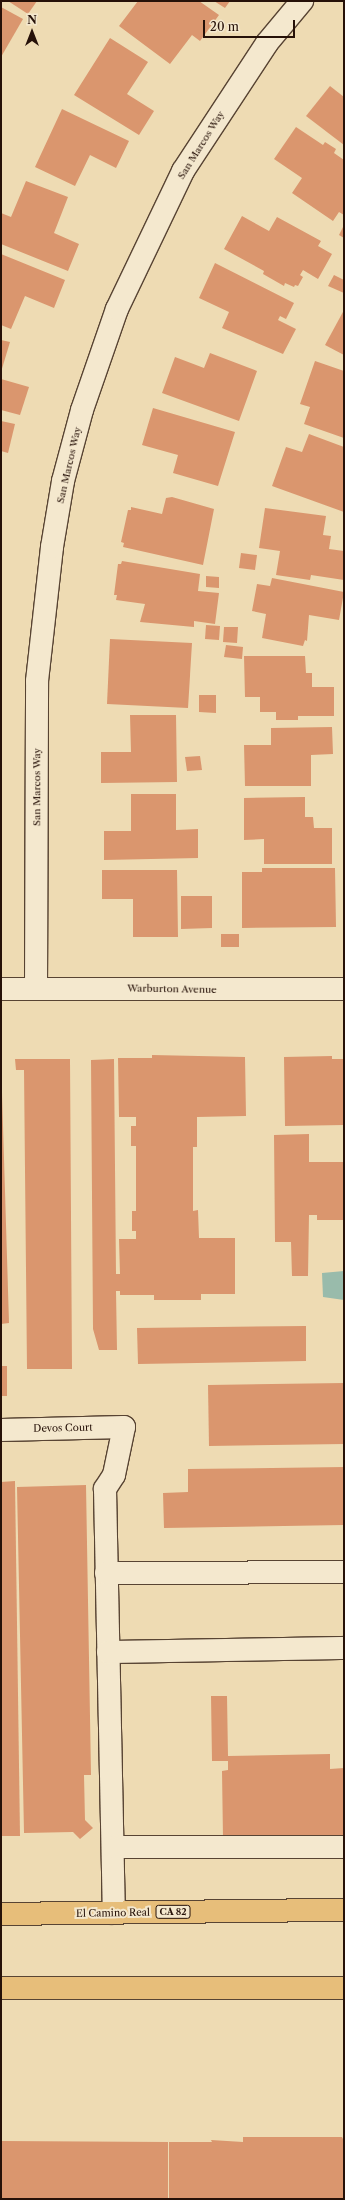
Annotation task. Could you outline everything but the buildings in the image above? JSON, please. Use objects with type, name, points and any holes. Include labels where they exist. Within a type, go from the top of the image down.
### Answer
[{"type":"main road","name":"El Camino Real","points":[[1,1914],[344,1910]]},
{"type":"main road","points":[[1,1988],[344,1988]]},
{"type":"street","name":"San Marcos Way","points":[[36,988],[37,682],[54,539],[64,481],[82,410],[117,309],[183,171],[266,43],[302,1]]},
{"type":"street","name":"Warburton Avenue","points":[[1,989],[344,989]]},
{"type":"street","name":"Devos Court","points":[[1,1430],[124,1427],[114,1475],[105,1489],[106,1573]]},
{"type":"street","points":[[114,1913],[106,1573],[344,1572]]},
{"type":"street","points":[[108,1652],[344,1648]]},
{"type":"street","points":[[113,1848],[344,1847]]},
{"type":"shaded area","points":[[344,1271],[344,1300],[323,1297],[322,1273]]}]
